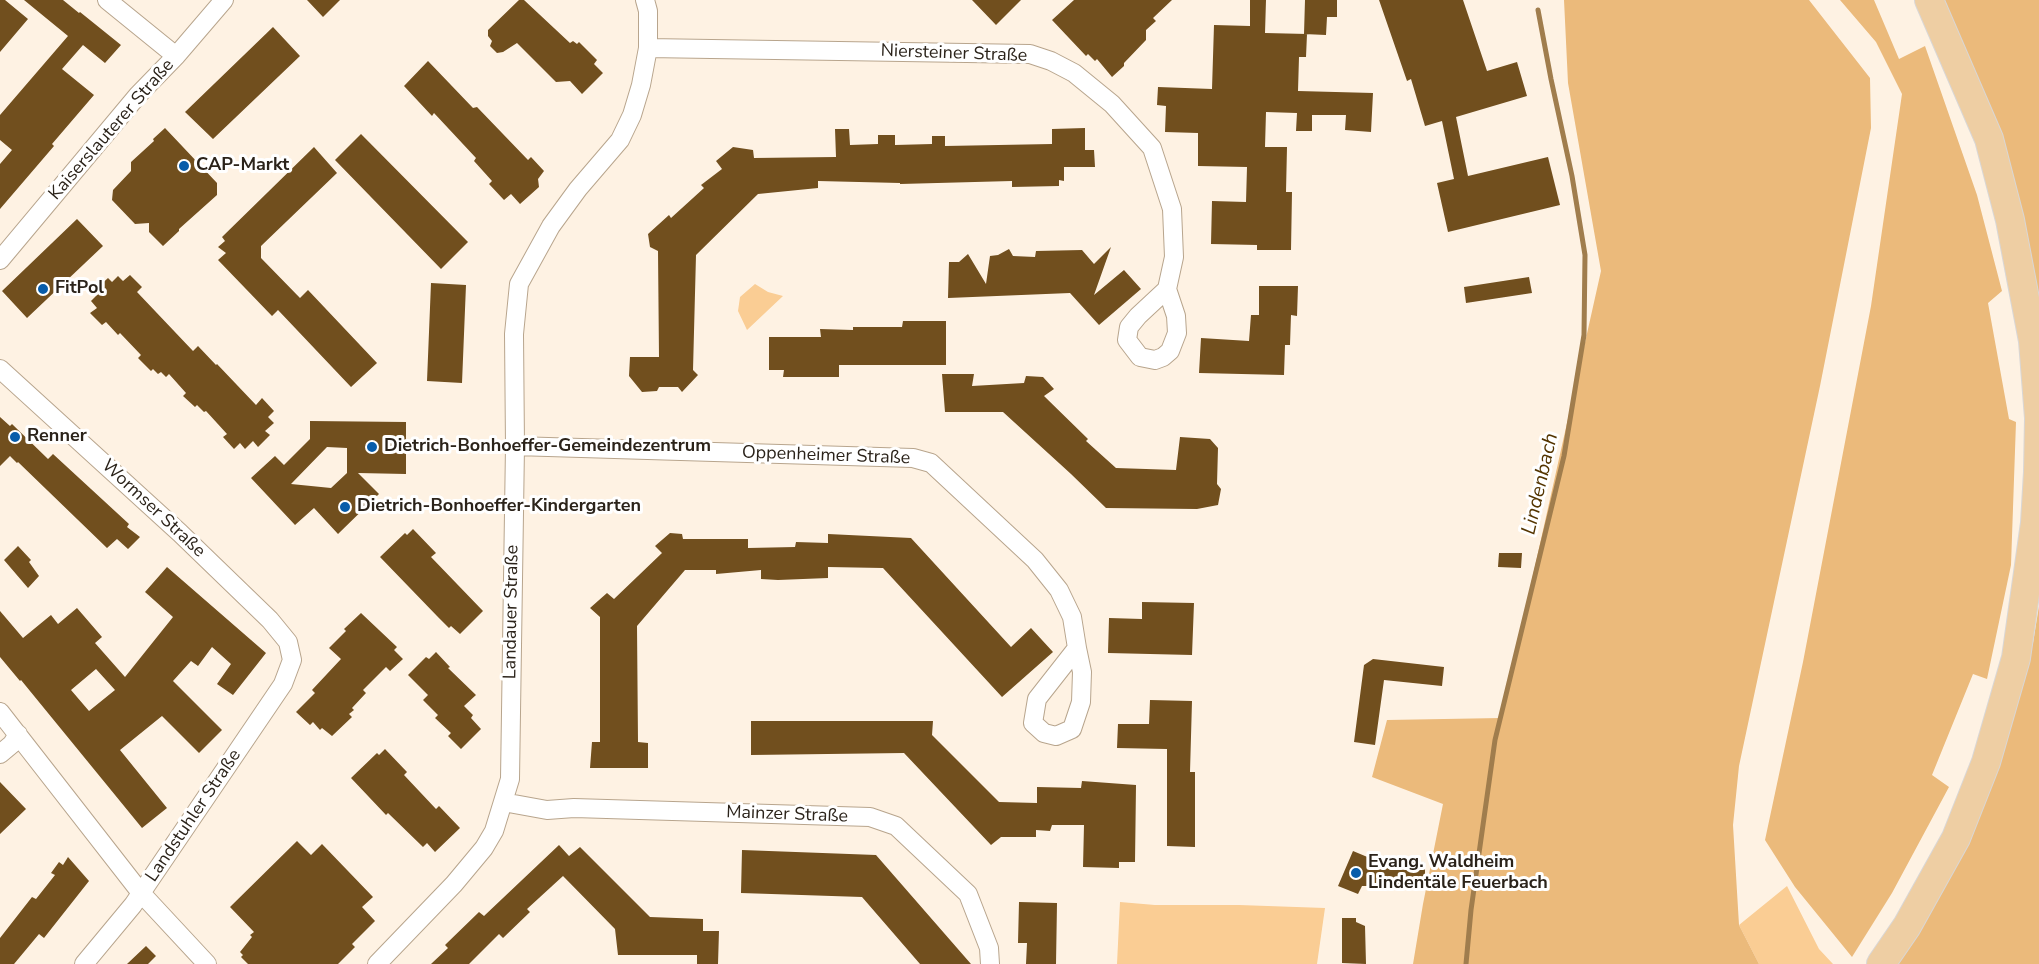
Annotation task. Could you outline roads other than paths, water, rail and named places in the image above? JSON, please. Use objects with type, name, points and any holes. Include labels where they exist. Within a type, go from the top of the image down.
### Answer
[{"type":"main road","points":[[1881,964],[1907,926],[1956,838],[1986,762],[2016,658],[2035,523],[2038,472],[2038,408],[2033,341],[2010,220],[1989,139],[1929,0]]},
{"type":"street","points":[[107,0],[176,56]]},
{"type":"street","name":"Kaiserslauterer Straße","points":[[0,260],[138,95],[176,56],[224,0]]},
{"type":"street","name":"Landauer Straße","points":[[377,964],[454,884],[484,848],[494,831],[510,779],[515,446],[514,334],[519,284],[551,226],[578,189],[620,140],[632,115],[648,48],[648,11],[645,0]]},
{"type":"street","name":"Niersteiner Straße","points":[[648,48],[1030,54],[1051,61],[1074,73],[1112,104],[1152,148],[1172,209],[1174,257],[1167,289]]},
{"type":"street","name":"Wormser Straße","points":[[0,369],[180,533],[270,620],[288,642],[292,660]]},
{"type":"street","name":"Oppenheimer Straße","points":[[515,446],[904,457],[931,463],[1035,560],[1059,590],[1072,617],[1077,648]]},
{"type":"street","name":"Landstuhler Straße","points":[[84,964],[134,905],[283,684],[292,660]]},
{"type":"street","points":[[0,712],[141,893],[207,964]]},
{"type":"street","points":[[0,754],[12,744],[18,734]]},
{"type":"street","name":"Mainzer Straße","points":[[503,802],[547,810],[574,808],[870,817],[896,826],[968,894],[989,948],[990,964]]},
{"type":"waterway","name":"Lindenbach","points":[[1466,964],[1471,910],[1495,740],[1564,456],[1584,335],[1585,255],[1572,176],[1538,10]]},
{"type":"place","name":"CAP-Markt","points":[[184,166]]},
{"type":"place","name":"FitPol","points":[[43,289]]},
{"type":"place","name":"Renner","points":[[15,437]]},
{"type":"place","name":"Dietrich-Bonhoeffer-Gemeindezentrum","points":[[372,447]]},
{"type":"place","name":"Dietrich-Bonhoeffer-Kindergarten","points":[[345,507]]},
{"type":"place","name":"Evang. Waldheim Lindentäle Feuerbach","points":[[1356,873]]}]
